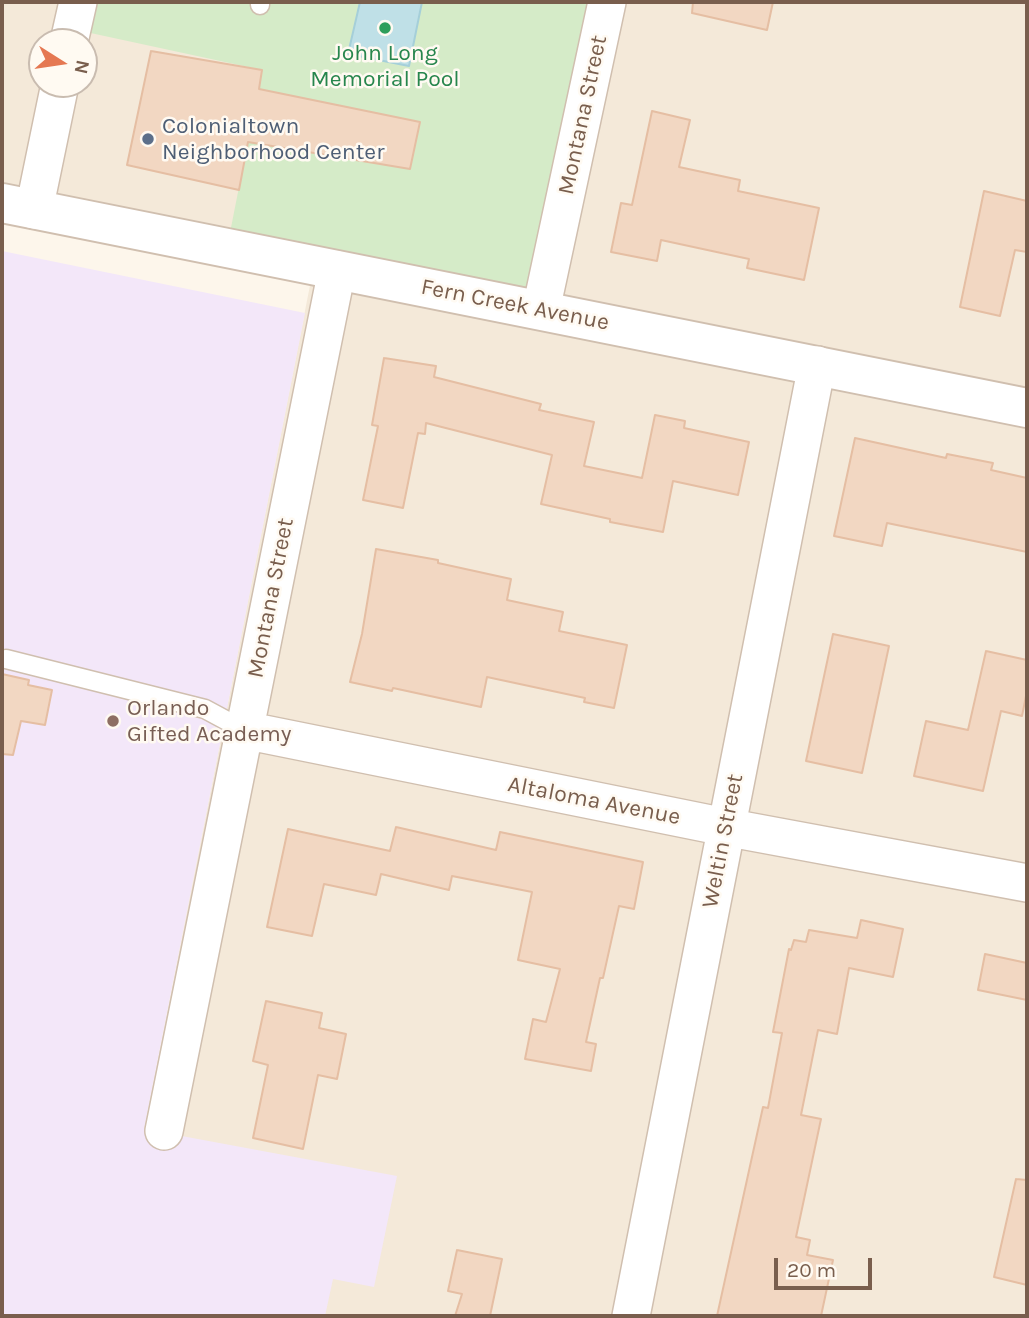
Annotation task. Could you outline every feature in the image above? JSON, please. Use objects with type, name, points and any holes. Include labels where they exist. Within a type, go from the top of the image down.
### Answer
[{"type":"street","points":[[72,28],[78,2]]},
{"type":"street","name":"Montana Street","points":[[541,310],[607,2]]},
{"type":"street","points":[[18,207],[55,98]]},
{"type":"street","name":"Fern Creek Avenue","points":[[18,207],[1027,408]]},
{"type":"street","name":"Montana Street","points":[[164,1131],[337,270]]},
{"type":"street","name":"Weltin Street","points":[[631,1316],[817,365]]},
{"type":"street","name":"Altaloma Avenue","points":[[244,730],[725,827],[1027,883]]},
{"type":"lane","points":[[6,659],[205,709],[244,730]]},
{"type":"shaded area","points":[[2,2],[1027,2],[1027,1316],[2,1316],[2,1213],[144,1129],[314,265],[2,203]]},
{"type":"shaded area","name":"Orlando Gifted Academy","points":[[2,251],[305,313],[144,1129],[397,1176],[374,1287],[333,1279],[325,1316],[2,1316]]},
{"type":"green space","points":[[78,2],[607,2],[541,310],[227,248],[262,70],[98,35],[98,28],[72,28]]},
{"type":"water","name":"John Long Memorial Pool","points":[[360,2],[422,2],[409,66],[348,54]]},
{"type":"building","points":[[693,2],[773,2],[767,30],[692,13]]},
{"type":"building","points":[[151,51],[262,70],[259,89],[420,122],[410,169],[248,142],[239,190],[127,165]]},
{"type":"building","points":[[652,111],[690,120],[679,167],[740,180],[738,191],[819,208],[804,280],[747,268],[749,259],[661,240],[657,261],[611,252],[621,203],[632,205]]},
{"type":"building","points":[[984,191],[1027,201],[1027,252],[1015,250],[1000,316],[960,307]]},
{"type":"building","points":[[384,358],[436,366],[434,377],[541,404],[539,410],[594,422],[584,466],[642,478],[655,415],[685,421],[684,428],[749,442],[738,495],[673,481],[663,532],[610,522],[610,519],[541,504],[552,455],[426,423],[425,434],[418,433],[403,508],[363,500],[378,426],[372,425]]},
{"type":"building","points":[[855,438],[946,458],[947,454],[993,463],[991,470],[1027,478],[1027,552],[887,523],[882,546],[834,536]]},
{"type":"building","points":[[376,549],[438,560],[438,563],[511,579],[507,600],[563,612],[559,631],[627,645],[614,708],[584,702],[585,698],[487,677],[481,707],[393,688],[392,691],[350,682],[362,634]]},
{"type":"building","points":[[833,634],[889,646],[862,773],[806,761]]},
{"type":"building","points":[[986,651],[1027,660],[1027,691],[1022,716],[1001,711],[983,791],[914,776],[926,721],[968,730]]},
{"type":"building","points":[[2,674],[29,680],[28,685],[52,690],[45,725],[21,721],[13,755],[2,754]]},
{"type":"building","points":[[396,827],[496,850],[500,832],[643,862],[634,909],[619,906],[603,978],[600,978],[586,1042],[596,1044],[591,1071],[525,1059],[533,1019],[546,1022],[560,969],[518,960],[532,892],[452,876],[449,890],[381,874],[376,895],[324,884],[312,936],[267,927],[288,829],[390,851]]},
{"type":"building","points":[[861,920],[903,929],[893,977],[849,968],[837,1034],[818,1030],[801,1115],[821,1119],[796,1237],[810,1240],[807,1255],[833,1260],[821,1316],[717,1316],[763,1107],[768,1108],[782,1033],[773,1032],[789,949],[791,950],[794,940],[806,942],[809,930],[857,938]]},
{"type":"building","points":[[985,954],[1027,963],[1027,1000],[978,990]]},
{"type":"building","points":[[266,1001],[322,1013],[319,1028],[346,1034],[337,1079],[318,1075],[303,1149],[253,1138],[268,1065],[253,1061]]},
{"type":"building","points":[[1016,1179],[1027,1180],[1027,1285],[994,1277]]},
{"type":"building","points":[[457,1250],[502,1259],[490,1316],[455,1316],[462,1294],[448,1291]]},
{"type":"place","name":"John Long Memorial Pool","points":[[385,28]]},
{"type":"place","name":"Colonialtown Neighborhood Center","points":[[148,139]]},
{"type":"place","name":"Orlando Gifted Academy","points":[[113,721]]}]
